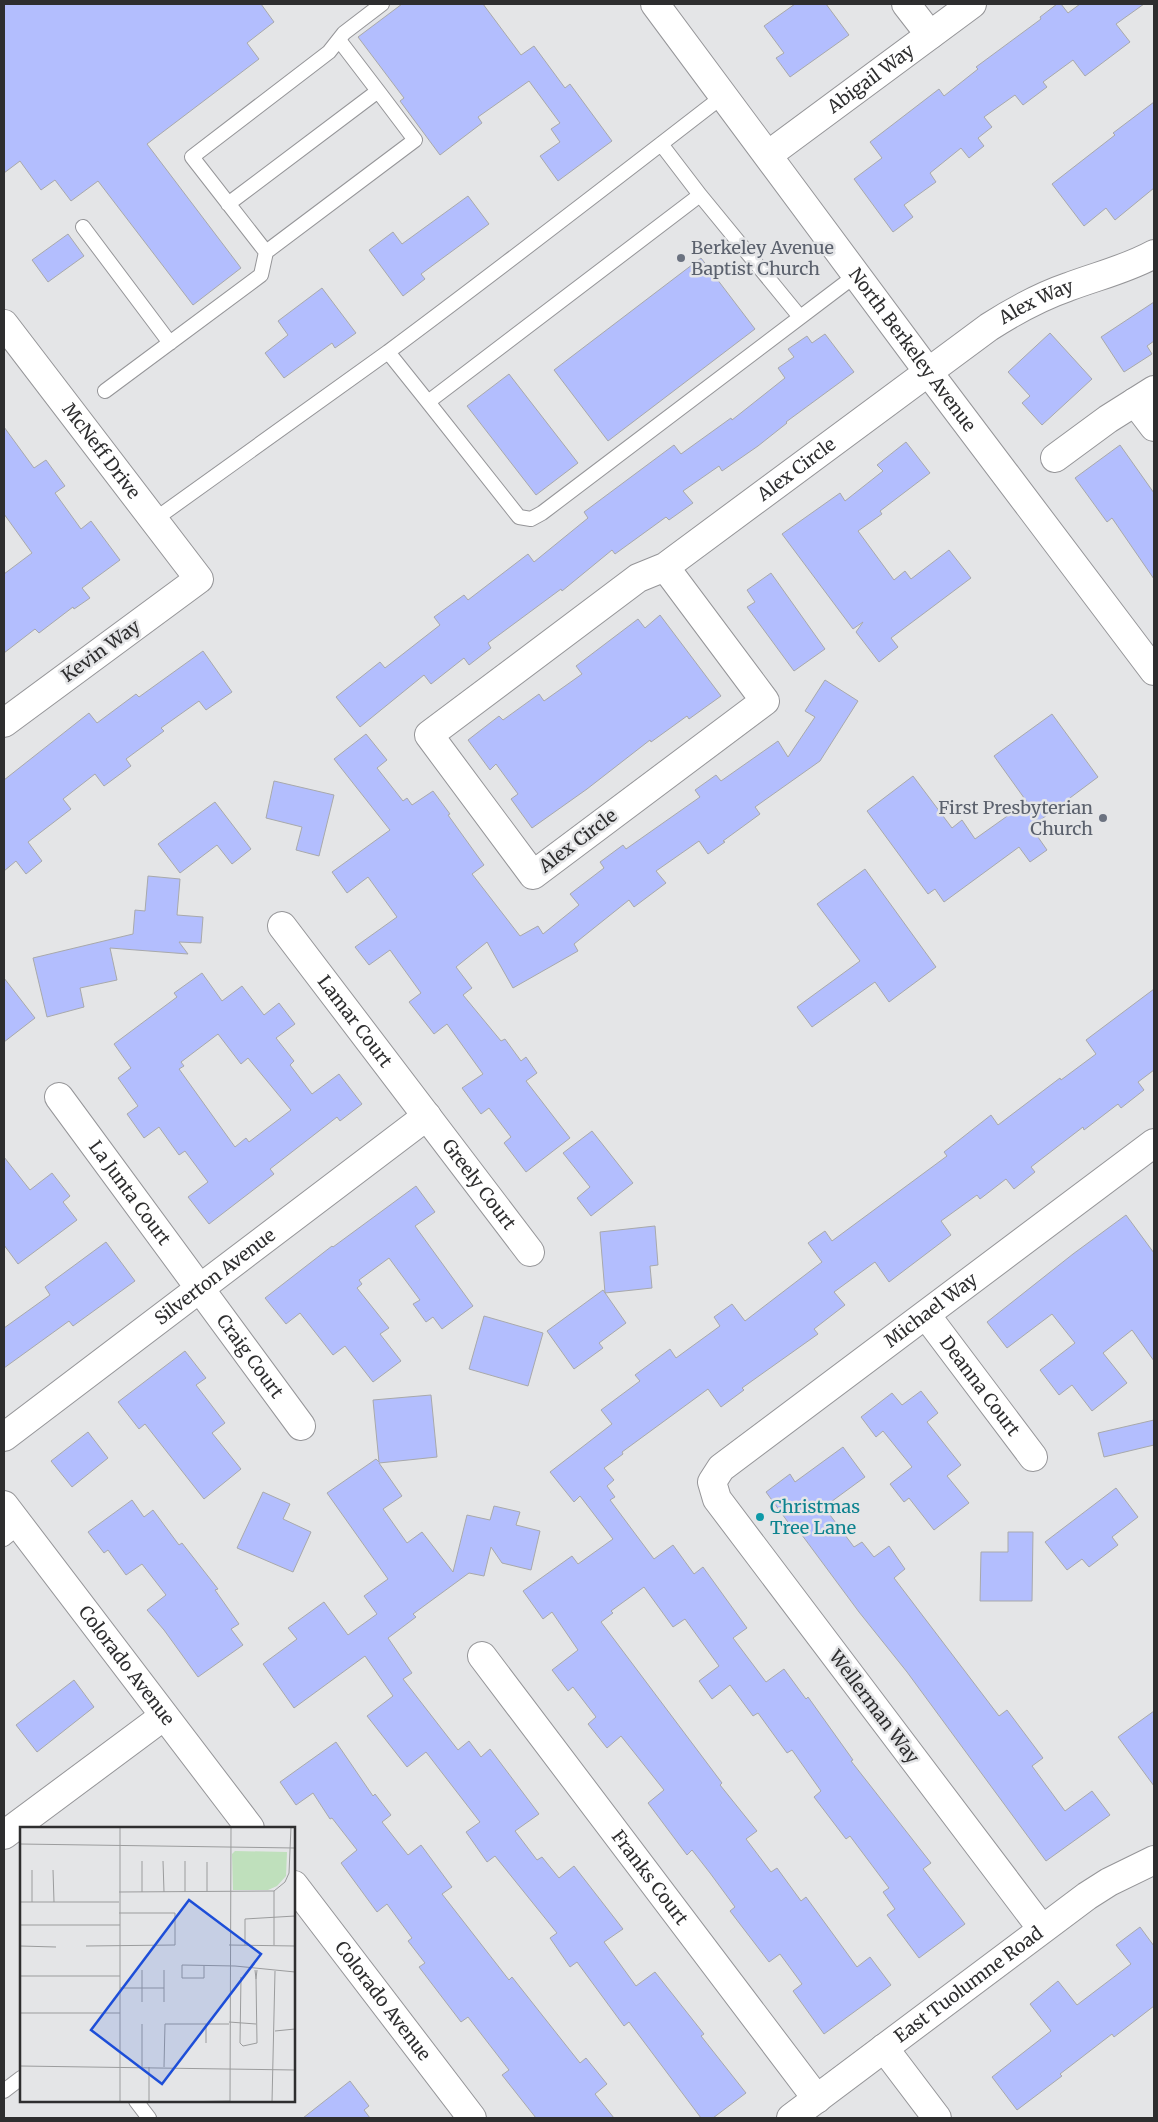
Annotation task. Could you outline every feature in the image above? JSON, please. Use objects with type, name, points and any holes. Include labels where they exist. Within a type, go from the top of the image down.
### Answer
[{"type":"street","name":"North Berkeley Avenue","points":[[655,4],[929,373],[1154,671]]},
{"type":"street","points":[[906,4],[930,35]]},
{"type":"street","name":"Abigail Way","points":[[768,155],[972,4]]},
{"type":"street","name":"Alex Way","points":[[929,373],[989,327],[1029,303],[1154,254]]},
{"type":"street","name":"McNeff Drive","points":[[4,324],[198,579]]},
{"type":"street","name":"Alex Circle","points":[[665,567],[765,701],[533,874],[429,735],[638,578],[665,567],[929,373]]},
{"type":"street","points":[[1055,458],[1108,419],[1145,396],[1154,427]]},
{"type":"street","name":"Kevin Way","points":[[4,723],[198,579]]},
{"type":"street","name":"Lamar Court","points":[[282,926],[427,1116]]},
{"type":"street","name":"La Junta Court","points":[[59,1097],[200,1288]]},
{"type":"street","name":"Greely Court","points":[[427,1116],[530,1252]]},
{"type":"street","name":"Silverton Avenue","points":[[4,1437],[427,1116]]},
{"type":"street","name":"Michael Way","points":[[712,1482],[721,1468],[926,1315],[1150,1154]]},
{"type":"street","name":"Craig Court","points":[[200,1288],[301,1426]]},
{"type":"street","name":"Deanna Court","points":[[926,1315],[1033,1457]]},
{"type":"street","name":"Wellerman Way","points":[[712,1482],[717,1499],[1042,1929]]},
{"type":"street","name":"Colorado Avenue","points":[[4,1505],[12,1533],[164,1716],[249,1827]]},
{"type":"street","name":"Franks Court","points":[[482,1656],[817,2099]]},
{"type":"street","points":[[4,1835],[164,1716]]},
{"type":"street","name":"East Tuolumne Road","points":[[791,2118],[1098,1889],[1154,1860]]},
{"type":"street","name":"Colorado Avenue","points":[[295,1886],[472,2118]]},
{"type":"street","points":[[884,2048],[937,2118]]},
{"type":"lane","points":[[266,252],[192,157],[329,52],[344,33],[382,4]]},
{"type":"lane","points":[[105,391],[261,275],[266,252],[415,140],[339,40]]},
{"type":"lane","points":[[228,204],[378,91]]},
{"type":"lane","points":[[154,520],[388,352],[539,240],[723,96]]},
{"type":"lane","points":[[661,144],[700,195],[800,317]]},
{"type":"lane","points":[[428,402],[700,195]]},
{"type":"lane","points":[[83,227],[170,343]]},
{"type":"lane","points":[[388,352],[519,517],[531,519],[556,503],[856,275]]},
{"type":"lane","points":[[4,2091],[20,2079]]},
{"type":"lane","points":[[137,2102],[149,2118]]},
{"type":"building","points":[[4,4],[261,4],[274,22],[247,43],[259,59],[147,144],[241,268],[193,305],[98,181],[71,201],[55,180],[41,190],[20,161],[4,173]]},
{"type":"building","points":[[402,4],[483,4],[521,55],[534,46],[565,88],[570,84],[612,141],[558,181],[540,156],[560,142],[551,129],[560,123],[529,81],[478,117],[482,123],[440,155],[400,101],[404,98],[358,37]]},
{"type":"building","points":[[795,4],[826,4],[849,35],[790,77],[776,58],[784,53],[764,26]]},
{"type":"building","points":[[1057,4],[1061,4],[1068,13],[1080,4],[1144,4],[1116,24],[1130,42],[1085,76],[1073,60],[1043,82],[1047,87],[1023,105],[1015,95],[984,117],[992,127],[978,138],[984,146],[969,158],[961,148],[930,173],[936,182],[904,205],[913,217],[893,232],[854,179],[882,158],[870,142],[939,89],[944,96],[978,69],[976,67],[1041,19],[1040,17]]},
{"type":"building","points":[[1154,102],[1154,188],[1115,220],[1106,208],[1084,226],[1052,184],[1115,135],[1113,133]]},
{"type":"building","points":[[468,196],[489,224],[421,274],[425,279],[403,296],[369,250],[393,232],[402,244]]},
{"type":"building","points":[[68,234],[84,256],[48,282],[32,260]]},
{"type":"building","points":[[701,258],[755,329],[608,441],[554,370]]},
{"type":"building","points":[[322,288],[356,333],[335,348],[332,343],[284,378],[265,353],[288,335],[278,321]]},
{"type":"building","points":[[1154,302],[1154,341],[1147,346],[1152,354],[1124,372],[1101,337]]},
{"type":"building","points":[[1050,333],[1092,379],[1042,425],[1022,403],[1030,396],[1008,372]]},
{"type":"building","points":[[825,334],[854,372],[786,422],[758,446],[722,471],[719,466],[683,491],[693,503],[669,520],[666,517],[615,554],[612,550],[562,591],[561,589],[488,643],[491,648],[469,665],[464,658],[431,684],[424,675],[360,727],[336,697],[380,662],[385,668],[440,625],[434,617],[464,595],[468,600],[528,554],[534,562],[588,518],[584,512],[674,445],[681,454],[731,418],[732,420],[785,378],[778,368],[794,357],[788,349],[807,336],[812,343]]},
{"type":"building","points":[[509,374],[578,463],[536,495],[467,406]]},
{"type":"building","points":[[4,427],[34,468],[46,460],[65,486],[55,493],[81,529],[91,521],[120,560],[82,588],[90,598],[74,609],[73,607],[39,633],[35,629],[4,653],[4,574],[32,553],[4,514]]},
{"type":"building","points":[[906,442],[930,473],[880,511],[882,514],[858,531],[894,580],[905,571],[911,579],[949,550],[971,578],[891,638],[898,647],[879,662],[856,632],[863,622],[853,629],[782,534],[840,493],[845,501],[883,471],[877,465]]},
{"type":"building","points":[[1120,445],[1154,493],[1154,579],[1112,518],[1107,522],[1075,478]]},
{"type":"building","points":[[771,573],[825,649],[794,671],[747,607],[755,602],[747,590]]},
{"type":"building","points":[[660,615],[721,696],[689,719],[687,716],[651,742],[650,740],[587,789],[532,828],[511,799],[518,794],[496,764],[490,770],[468,740],[499,716],[503,720],[539,694],[544,701],[582,674],[576,666],[638,619],[645,628]]},
{"type":"building","points":[[203,651],[232,692],[206,710],[199,701],[161,728],[164,731],[126,759],[131,766],[104,786],[95,774],[63,799],[71,809],[28,842],[42,861],[26,874],[16,861],[4,871],[4,780],[89,713],[97,723],[136,694],[139,697]]},
{"type":"building","points":[[825,680],[858,701],[820,761],[755,807],[760,814],[723,841],[725,842],[708,854],[699,841],[656,871],[666,883],[634,907],[629,900],[574,944],[578,951],[513,988],[487,942],[456,967],[472,988],[463,995],[501,1041],[505,1039],[521,1061],[526,1057],[537,1073],[526,1081],[570,1138],[526,1172],[504,1143],[511,1137],[489,1108],[481,1114],[462,1088],[483,1074],[447,1024],[434,1034],[409,1002],[421,993],[390,950],[369,965],[355,947],[397,917],[368,877],[347,893],[332,872],[390,830],[334,759],[366,734],[387,760],[377,768],[403,801],[407,798],[412,805],[433,791],[484,865],[472,874],[520,936],[538,926],[543,934],[579,905],[570,894],[604,868],[600,862],[623,845],[626,849],[700,797],[695,790],[716,775],[721,781],[778,741],[788,757],[815,717],[805,711]]},
{"type":"building","points":[[1052,714],[1098,777],[1031,827],[1047,850],[1030,862],[1019,847],[944,902],[935,889],[928,894],[867,811],[913,776],[952,828],[962,820],[975,839],[1027,802],[994,756]]},
{"type":"building","points":[[274,781],[334,795],[319,856],[296,850],[302,827],[266,818]]},
{"type":"building","points":[[215,802],[251,849],[232,864],[217,845],[180,873],[158,844]]},
{"type":"building","points":[[865,869],[936,967],[889,1002],[875,982],[812,1027],[797,1007],[860,961],[817,904]]},
{"type":"building","points":[[148,876],[180,879],[177,915],[203,917],[201,943],[179,942],[188,954],[110,948],[117,980],[80,988],[84,1007],[47,1017],[33,958],[133,934],[135,910],[145,911]]},
{"type":"building","points":[[202,973],[222,1001],[242,986],[264,1015],[279,1003],[295,1024],[276,1038],[294,1061],[290,1065],[312,1094],[339,1074],[362,1104],[340,1121],[337,1117],[270,1169],[274,1174],[209,1224],[188,1197],[208,1182],[185,1151],[179,1155],[159,1127],[144,1138],[127,1114],[138,1106],[118,1078],[131,1068],[114,1044],[177,997],[174,993]],"holes":[[[218,1034],[241,1064],[248,1058],[291,1110],[249,1142],[246,1138],[235,1147],[179,1069],[184,1066],[181,1062]]]},
{"type":"building","points":[[4,978],[35,1018],[4,1042]]},
{"type":"building","points":[[1154,989],[1154,1070],[1138,1082],[1144,1090],[1121,1108],[1118,1104],[1084,1130],[1083,1127],[1031,1167],[1035,1172],[1014,1189],[1006,1179],[980,1199],[977,1195],[941,1221],[951,1235],[889,1282],[875,1262],[834,1292],[845,1305],[814,1329],[818,1334],[742,1388],[744,1390],[721,1407],[708,1389],[622,1452],[623,1454],[604,1468],[614,1480],[607,1486],[615,1497],[610,1500],[654,1559],[673,1545],[694,1574],[703,1567],[747,1628],[733,1638],[766,1682],[784,1669],[806,1699],[808,1697],[853,1760],[851,1761],[931,1863],[923,1869],[965,1924],[919,1958],[887,1915],[895,1909],[883,1892],[889,1888],[850,1836],[846,1839],[814,1797],[821,1791],[792,1750],[787,1753],[758,1713],[753,1716],[730,1685],[712,1699],[699,1681],[719,1666],[685,1619],[673,1627],[644,1587],[611,1611],[613,1613],[601,1622],[722,1783],[720,1785],[757,1831],[746,1839],[771,1872],[777,1868],[801,1901],[806,1897],[857,1967],[870,1957],[891,1985],[824,2034],[793,1991],[802,1984],[780,1954],[769,1962],[730,1911],[735,1907],[710,1873],[692,1850],[687,1855],[648,1803],[664,1790],[621,1736],[607,1748],[588,1724],[596,1717],[573,1687],[568,1691],[552,1670],[578,1650],[552,1612],[543,1619],[523,1591],[572,1556],[578,1564],[613,1539],[580,1496],[574,1502],[550,1472],[612,1424],[601,1410],[640,1381],[635,1375],[670,1349],[676,1358],[720,1326],[714,1317],[732,1304],[745,1321],[822,1262],[808,1243],[825,1231],[832,1241],[947,1156],[944,1152],[991,1115],[998,1125],[1060,1078],[1061,1080],[1096,1054],[1086,1040]]},
{"type":"building","points":[[592,1131],[633,1183],[591,1216],[577,1198],[590,1187],[563,1153]]},
{"type":"building","points":[[4,1157],[30,1190],[52,1173],[70,1196],[63,1202],[77,1220],[18,1264],[4,1245]]},
{"type":"building","points":[[416,1186],[435,1212],[415,1226],[473,1306],[442,1329],[433,1317],[426,1322],[413,1304],[420,1300],[389,1258],[359,1280],[362,1284],[357,1288],[389,1328],[380,1334],[401,1361],[373,1382],[345,1346],[333,1355],[300,1313],[286,1324],[265,1298],[332,1246]]},
{"type":"building","points":[[1126,1215],[1154,1253],[1154,1361],[1132,1330],[1103,1353],[1127,1383],[1092,1411],[1072,1385],[1059,1395],[1040,1370],[1075,1343],[1052,1314],[1007,1348],[987,1322]]},
{"type":"building","points":[[655,1226],[658,1265],[650,1266],[652,1288],[605,1293],[600,1232]]},
{"type":"building","points":[[106,1242],[135,1281],[73,1326],[69,1321],[4,1368],[4,1328],[50,1295],[45,1287]]},
{"type":"building","points":[[603,1290],[626,1323],[599,1343],[603,1348],[574,1369],[547,1331]]},
{"type":"building","points":[[484,1316],[543,1333],[528,1386],[469,1369]]},
{"type":"building","points":[[185,1351],[206,1378],[196,1385],[225,1423],[212,1433],[241,1469],[204,1499],[145,1424],[139,1429],[118,1402]]},
{"type":"building","points":[[921,1391],[938,1413],[927,1422],[961,1465],[947,1476],[969,1503],[934,1530],[909,1498],[904,1502],[890,1484],[912,1467],[883,1431],[876,1437],[861,1417],[892,1393],[902,1405]]},
{"type":"building","points":[[431,1395],[437,1457],[379,1463],[402,1496],[383,1509],[407,1543],[422,1532],[453,1572],[467,1515],[490,1520],[494,1506],[520,1512],[516,1525],[540,1531],[531,1570],[502,1563],[491,1547],[484,1576],[469,1573],[413,1614],[416,1617],[388,1638],[412,1673],[403,1679],[458,1750],[469,1741],[481,1757],[490,1749],[539,1814],[515,1831],[537,1860],[542,1857],[559,1878],[574,1866],[623,1929],[604,1942],[636,1986],[655,1972],[704,2034],[701,2036],[746,2093],[713,2118],[701,2118],[629,2022],[624,2026],[577,1962],[570,1967],[550,1938],[557,1933],[495,1856],[487,1862],[466,1832],[480,1822],[426,1752],[407,1767],[367,1716],[393,1696],[365,1656],[294,1708],[263,1664],[297,1639],[288,1628],[324,1602],[348,1635],[377,1614],[364,1596],[388,1579],[327,1493],[376,1459],[379,1462],[373,1400]]},
{"type":"building","points":[[1154,1420],[1154,1445],[1104,1457],[1098,1433]]},
{"type":"building","points":[[88,1432],[108,1458],[72,1487],[51,1461]]},
{"type":"building","points":[[843,1447],[865,1477],[824,1507],[854,1547],[862,1542],[874,1557],[889,1546],[905,1569],[894,1578],[999,1716],[1007,1710],[1043,1758],[1032,1766],[1065,1811],[1092,1791],[1110,1815],[1046,1861],[907,1672],[859,1612],[796,1527],[793,1529],[766,1492],[790,1474],[795,1482]]},
{"type":"building","points":[[1116,1488],[1138,1517],[1112,1537],[1118,1545],[1089,1567],[1082,1559],[1067,1570],[1045,1542]]},
{"type":"building","points":[[263,1492],[290,1504],[283,1519],[311,1532],[293,1572],[237,1548]]},
{"type":"building","points":[[132,1500],[144,1517],[153,1510],[179,1545],[182,1543],[218,1589],[215,1590],[239,1624],[231,1629],[243,1645],[198,1677],[147,1610],[166,1595],[142,1564],[126,1575],[108,1550],[104,1553],[88,1532]]},
{"type":"building","points":[[1008,1532],[1033,1532],[1032,1601],[980,1601],[981,1552],[1008,1552]]},
{"type":"building","points":[[74,1680],[94,1707],[37,1752],[16,1725]]},
{"type":"building","points":[[1154,1711],[1154,1786],[1118,1737]]},
{"type":"building","points":[[336,1742],[373,1796],[375,1794],[391,1815],[382,1822],[408,1855],[421,1845],[452,1887],[442,1894],[509,1980],[512,1977],[580,2063],[586,2058],[607,2084],[595,2094],[614,2118],[536,2118],[502,2075],[509,2070],[468,2017],[461,2022],[419,1967],[425,1963],[408,1941],[412,1938],[387,1904],[377,1912],[341,1863],[357,1850],[332,1818],[330,1819],[313,1793],[296,1805],[280,1782]]},
{"type":"building","points":[[1140,1927],[1154,1946],[1154,2006],[1114,2037],[1112,2034],[1060,2074],[1062,2076],[1017,2110],[992,2077],[1051,2031],[1030,2004],[1058,1981],[1077,2005],[1131,1964],[1116,1945]]},
{"type":"building","points":[[350,2081],[369,2106],[364,2110],[370,2118],[303,2118]]},
{"type":"place","name":"Berkeley Avenue Baptist Church","points":[[681,258]]},
{"type":"place","name":"First Presbyterian Church","points":[[1103,818]]},
{"type":"place","name":"Christmas Tree Lane","points":[[760,1517]]}]
